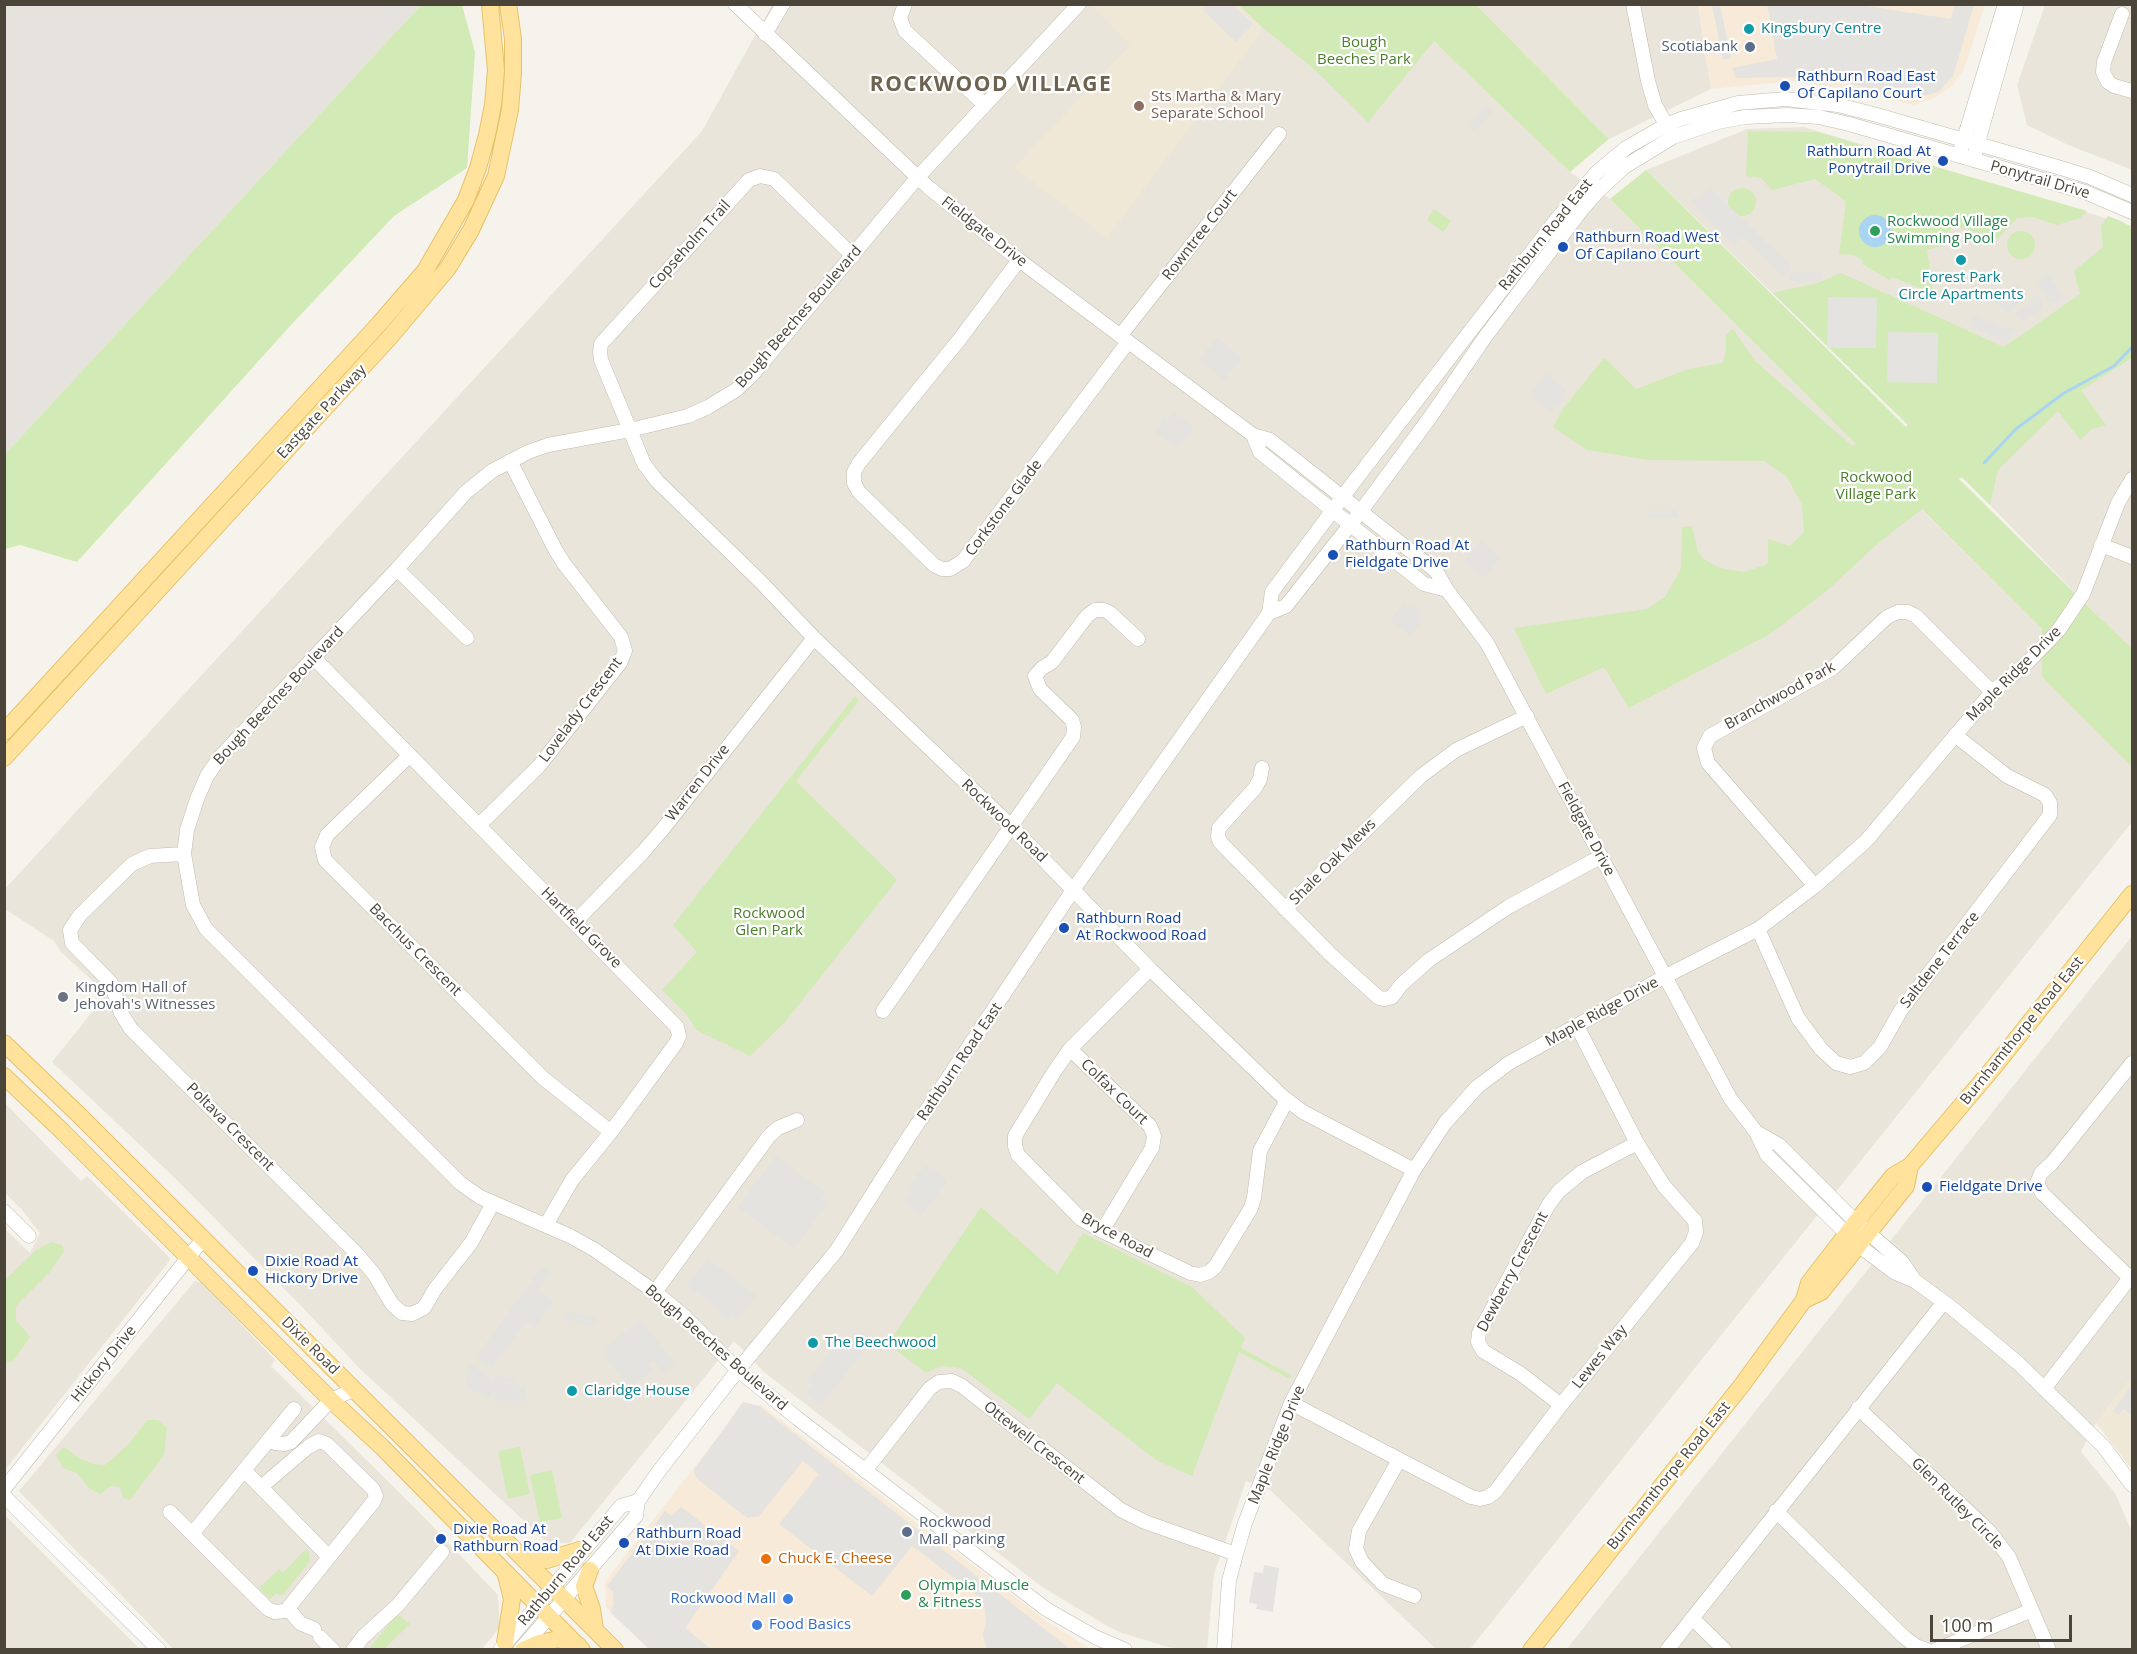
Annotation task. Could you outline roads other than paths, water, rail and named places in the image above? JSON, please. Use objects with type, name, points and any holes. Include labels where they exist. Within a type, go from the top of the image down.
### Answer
[{"type":"main road","name":"Eastgate Parkway","points":[[4,732],[425,271],[466,200],[487,135],[493,105],[496,70],[490,4]]},
{"type":"main road","name":"Eastgate Parkway","points":[[4,758],[390,338],[448,268],[471,230],[496,176],[510,110],[513,73],[513,39],[508,4]]},
{"type":"main road","name":"Burnhamthorpe Road East","points":[[1531,1650],[1742,1385],[1804,1300],[1809,1283],[1905,1186],[1910,1166],[2002,1058],[2133,894]]},
{"type":"main road","name":"Dixie Road","points":[[4,1043],[615,1650]]},
{"type":"main road","name":"Dixie Road","points":[[4,1076],[189,1258],[328,1405],[382,1447],[506,1575],[538,1603],[581,1648]]},
{"type":"main road","points":[[525,1560],[547,1560],[583,1549]]},
{"type":"main road","points":[[590,1570],[584,1586],[592,1609],[595,1630]]},
{"type":"main road","points":[[506,1575],[512,1599],[512,1648],[559,1639],[581,1648]]},
{"type":"street","name":"Fieldgate Drive","points":[[735,4],[917,178],[1019,260],[1124,339],[1254,435],[1270,440],[1436,571],[1447,590],[1487,643],[1730,1098],[1756,1132],[1767,1155],[1857,1234],[1902,1263],[1915,1281],[2018,1363],[2104,1447],[2133,1485]]},
{"type":"street","points":[[765,34],[783,4]]},
{"type":"street","points":[[905,4],[900,18],[903,28],[985,105]]},
{"type":"street","name":"Bough Beeches Boulevard","points":[[1079,4],[917,178],[752,375],[736,390],[698,412],[630,430],[548,445],[492,471],[466,492],[213,767],[203,783],[194,806],[187,830],[184,854],[193,905],[206,929],[447,1171],[467,1188],[595,1250],[655,1292],[707,1337],[738,1370],[865,1471],[1046,1609],[1095,1637],[1125,1650]]},
{"type":"street","points":[[1633,4],[1648,81],[1656,105],[1670,131]]},
{"type":"street","points":[[1970,142],[2005,4]]},
{"type":"street","points":[[1959,156],[1970,142],[2017,4]]},
{"type":"street","points":[[2122,14],[2104,62],[2103,72],[2108,82],[2114,86],[2133,91]]},
{"type":"street","name":"Rathburn Road East","points":[[1269,613],[1286,606],[1350,525],[1431,416],[1485,338],[1583,208],[1624,167],[1670,131],[1700,112],[1738,103],[1800,99],[1838,105],[1970,142]]},
{"type":"street","name":"Rathburn Road East","points":[[512,1648],[550,1616],[636,1516],[638,1501],[738,1370],[837,1250],[908,1138],[1073,890],[1269,613],[1272,592],[1582,188],[1626,148],[1670,131],[1692,130],[1736,118],[1796,115],[1833,120],[1959,156]]},
{"type":"street","name":"Rowntree Court","points":[[1124,339],[1279,134]]},
{"type":"street","name":"Ponytrail Drive","points":[[1970,142],[2090,177],[2133,195]]},
{"type":"street","name":"Ponytrail Drive","points":[[1959,156],[2085,192],[2133,212]]},
{"type":"street","name":"Copseholm Trail","points":[[630,430],[601,360],[601,344],[749,180],[760,176],[774,178],[853,256]]},
{"type":"street","name":"Corkstone Glade","points":[[1019,260],[854,472],[854,483],[859,492],[934,565],[942,569],[950,569],[963,561],[1124,339]]},
{"type":"street","name":"Rockwood Road","points":[[630,430],[644,464],[657,481],[760,581],[814,638],[1011,826],[1150,969],[1287,1100],[1303,1112],[1414,1170]]},
{"type":"street","name":"Fieldgate Drive","points":[[1254,435],[1260,452],[1350,525],[1424,584],[1447,590]]},
{"type":"street","name":"Lovelady Crescent","points":[[479,825],[539,766],[620,663],[625,651],[621,637],[560,558],[510,461]]},
{"type":"street","name":"Maple Ridge Drive","points":[[1224,1650],[1230,1581],[1236,1554],[1245,1523],[1291,1403],[1414,1170],[1445,1124],[1477,1087],[1509,1063],[1666,976],[1758,929],[1815,886],[1866,841],[1992,692],[2028,662],[2065,622],[2082,594],[2118,503],[2133,479]]},
{"type":"street","points":[[2101,545],[2133,557]]},
{"type":"street","points":[[397,569],[467,638]]},
{"type":"street","points":[[883,1011],[977,878],[1074,732],[1072,720],[1040,689],[1035,676],[1052,662],[1087,616],[1095,610],[1110,613],[1138,639]]},
{"type":"street","name":"Branchwood Park","points":[[1815,886],[1711,768],[1704,753],[1710,736],[1833,668],[1887,616],[1898,612],[1908,612],[1916,616],[1992,692]]},
{"type":"street","name":"Warren Drive","points":[[575,922],[662,830],[814,638]]},
{"type":"street","name":"Hartfield Grove","points":[[314,658],[673,1021],[678,1030],[676,1043],[611,1132],[572,1180],[546,1225]]},
{"type":"street","name":"Shale Oak Mews","points":[[1527,716],[1456,750],[1421,776],[1285,909],[1373,995],[1389,999],[1414,972],[1444,948],[1508,907],[1600,857]]},
{"type":"street","name":"Saltdene Terrace","points":[[1758,929],[1798,1018],[1821,1048],[1836,1063],[1850,1067],[1864,1063],[1880,1047],[1901,1010],[2050,815],[2050,803],[2045,795],[2007,776],[1954,735]]},
{"type":"street","name":"Bacchus Crescent","points":[[410,755],[327,835],[322,847],[325,860],[543,1078],[611,1132]]},
{"type":"street","points":[[1262,768],[1255,788],[1220,827],[1218,836],[1222,845],[1285,909]]},
{"type":"street","name":"Poltava Crescent","points":[[184,854],[160,854],[132,864],[80,915],[70,930],[72,943],[109,978],[121,1013],[131,1029],[357,1254],[374,1275],[392,1304],[402,1313],[415,1314],[424,1308],[435,1289],[471,1243],[494,1203]]},
{"type":"street","name":"Bryce Road","points":[[1150,969],[1070,1049],[1016,1133],[1015,1146],[1018,1155],[1081,1219],[1190,1273],[1200,1275],[1209,1272],[1215,1267],[1251,1208],[1260,1151],[1287,1100]]},
{"type":"street","name":"Lewes Way","points":[[1291,1403],[1471,1497],[1479,1499],[1488,1497],[1495,1492],[1561,1405],[1692,1243],[1696,1234],[1695,1221],[1664,1186],[1637,1143],[1577,1026]]},
{"type":"street","name":"Colfax Court","points":[[1070,1049],[1150,1126],[1154,1136],[1152,1148],[1102,1231]]},
{"type":"street","points":[[2044,1389],[2131,1277],[2042,1193],[2037,1183],[2041,1173],[2052,1163],[2133,1063]]},
{"type":"street","points":[[655,1292],[770,1136],[781,1126],[797,1120]]},
{"type":"street","name":"Dewberry Crescent","points":[[1561,1405],[1521,1374],[1486,1354],[1478,1342],[1479,1333],[1558,1191],[1582,1172],[1637,1143]]},
{"type":"street","points":[[4,1211],[29,1236]]},
{"type":"street","name":"Hickory Drive","points":[[4,1489],[203,1239]]},
{"type":"street","points":[[1667,1650],[1944,1302]]},
{"type":"street","name":"Ottewell Crescent","points":[[865,1471],[930,1388],[941,1382],[955,1382],[1121,1510],[1145,1522],[1236,1554]]},
{"type":"street","points":[[269,1439],[275,1443],[291,1442],[328,1405],[354,1390]]},
{"type":"street","name":"Glen Rutley Circle","points":[[1858,1408],[1989,1531],[2009,1557],[2049,1650]]},
{"type":"street","points":[[192,1534],[294,1409]]},
{"type":"street","points":[[261,1487],[308,1447],[319,1441],[327,1444],[373,1489],[376,1496],[374,1501],[289,1607],[300,1623],[317,1633],[333,1650]]},
{"type":"street","points":[[1399,1460],[1359,1531],[1356,1549],[1362,1562],[1383,1584],[1414,1596]]},
{"type":"street","points":[[244,1470],[330,1557]]},
{"type":"street","points":[[4,1496],[159,1650]]},
{"type":"street","name":"Rathburn Road East","points":[[512,1648],[538,1603],[583,1549],[621,1506],[638,1501]]},
{"type":"street","points":[[1776,1511],[1904,1637],[1916,1646],[1927,1650]]},
{"type":"street","points":[[170,1512],[268,1609],[275,1612],[285,1611]]},
{"type":"street","points":[[353,1650],[363,1637],[398,1605],[442,1552]]},
{"type":"street","points":[[1936,1650],[2032,1610]]},
{"type":"street","points":[[1692,1618],[1725,1650]]},
{"type":"water","name":"Rockwood Village Swimming Pool","points":[[1875,215],[1886,220],[1891,231],[1886,242],[1875,247],[1864,242],[1859,231],[1864,220]]},
{"type":"waterway","points":[[1984,463],[2016,429],[2064,393],[2114,366],[2132,347]]},
{"type":"place","name":"Kingsbury Centre","points":[[1749,29]]},
{"type":"place","name":"Scotiabank","points":[[1750,47]]},
{"type":"place","name":"Rathburn Road East Of Capilano Court","points":[[1785,86]]},
{"type":"place","name":"Sts Martha & Mary Separate School","points":[[1139,106]]},
{"type":"place","name":"Rathburn Road At Ponytrail Drive","points":[[1943,161]]},
{"type":"place","name":"Rockwood Village Swimming Pool","points":[[1875,231]]},
{"type":"place","name":"Rathburn Road West Of Capilano Court","points":[[1563,247]]},
{"type":"place","name":"Forest Park Circle Apartments","points":[[1961,260]]},
{"type":"place","name":"Rathburn Road At Fieldgate Drive","points":[[1333,555]]},
{"type":"place","name":"Rathburn Road At Rockwood Road","points":[[1064,928]]},
{"type":"place","name":"Kingdom Hall of Jehovah's Witnesses","points":[[63,997]]},
{"type":"place","name":"Fieldgate Drive","points":[[1927,1187]]},
{"type":"place","name":"Dixie Road At Hickory Drive","points":[[253,1271]]},
{"type":"place","name":"The Beechwood","points":[[813,1343]]},
{"type":"place","name":"Claridge House","points":[[572,1391]]},
{"type":"place","name":"Rockwood Mall parking","points":[[907,1532]]},
{"type":"place","name":"Dixie Road At Rathburn Road","points":[[441,1539]]},
{"type":"place","name":"Rathburn Road At Dixie Road","points":[[624,1543]]},
{"type":"place","name":"Chuck E. Cheese","points":[[766,1559]]},
{"type":"place","name":"Olympia Muscle & Fitness","points":[[906,1595]]},
{"type":"place","name":"Rockwood Mall","points":[[788,1599]]},
{"type":"place","name":"Food Basics","points":[[757,1625]]},
{"type":"district","name":"ROCKWOOD VILLAGE","points":[[991,85]]},
{"type":"park label","name":"Bough Beeches Park","points":[[1364,52]]},
{"type":"park label","name":"Rockwood Village Park","points":[[1876,486]]},
{"type":"park label","name":"Rockwood Glen Park","points":[[769,922]]}]
